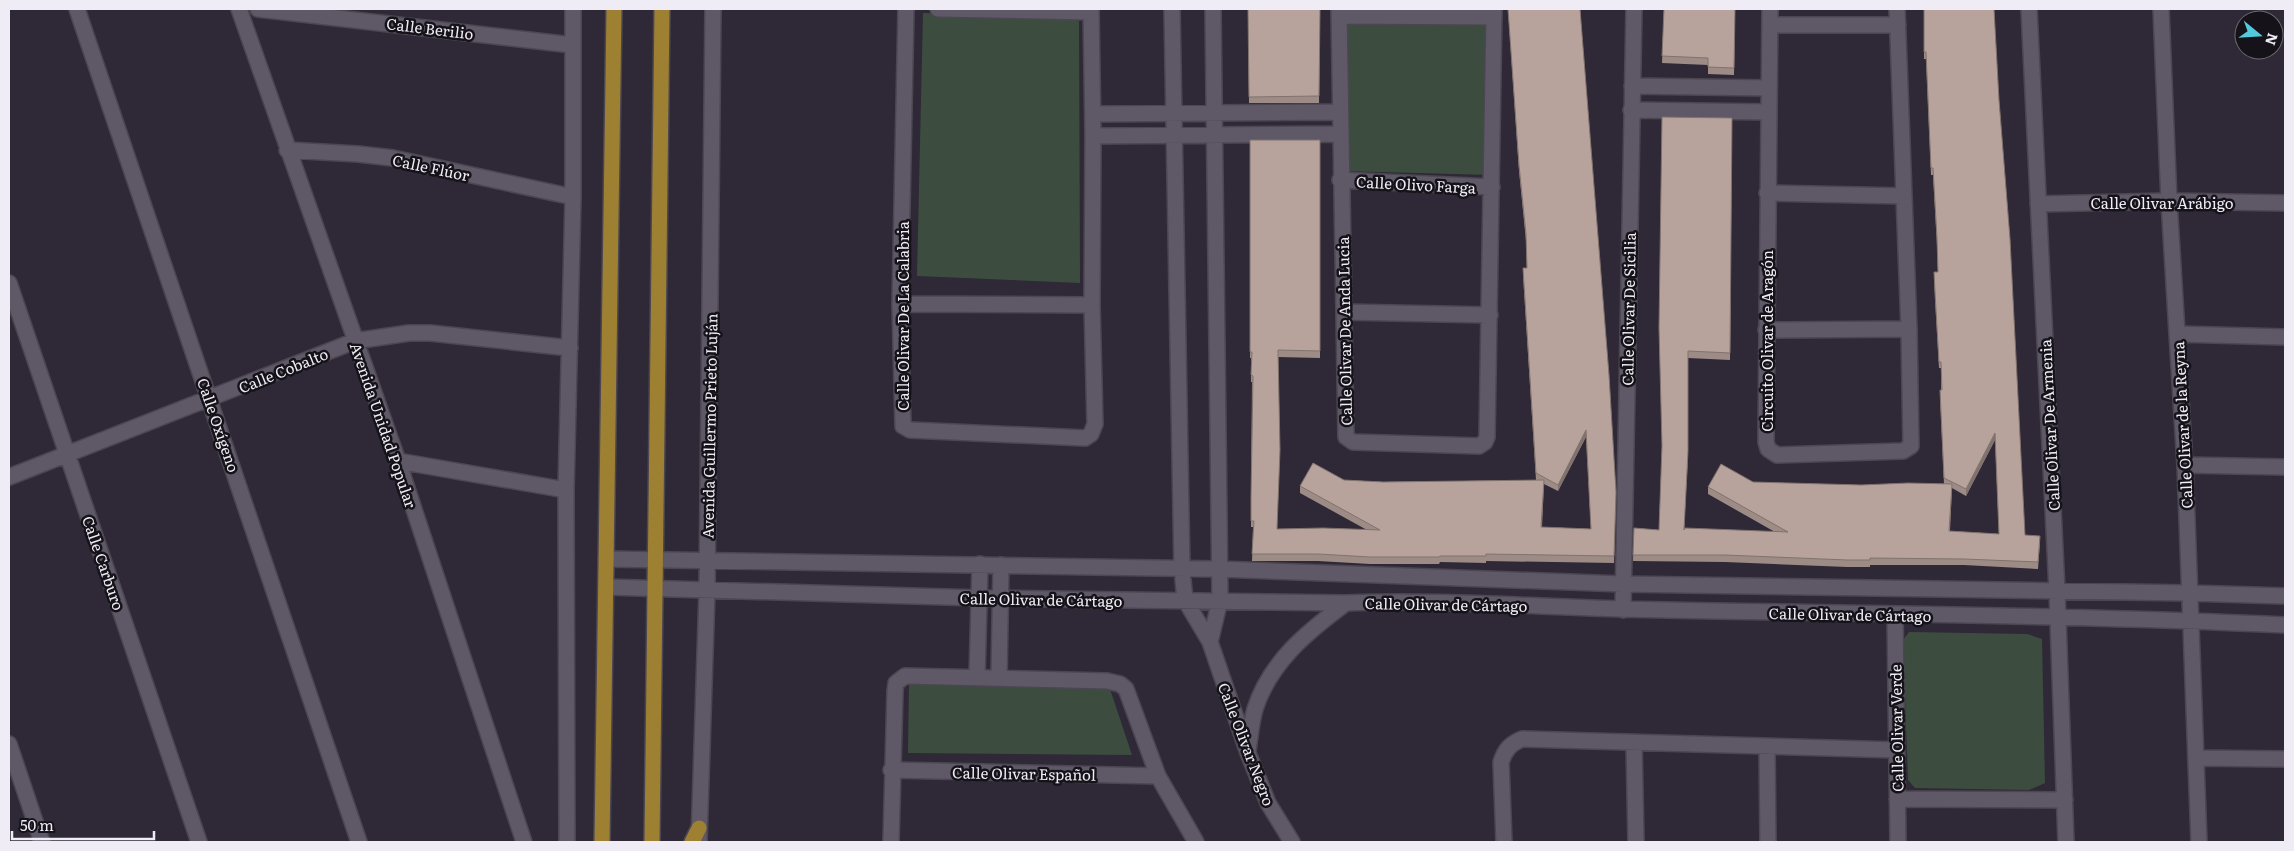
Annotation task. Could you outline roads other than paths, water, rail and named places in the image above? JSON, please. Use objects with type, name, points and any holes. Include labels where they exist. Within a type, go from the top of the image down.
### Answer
[{"type":"main road","points":[[602,842],[614,9]]},
{"type":"main road","points":[[652,842],[662,9]]},
{"type":"main road","points":[[593,842],[603,785]]},
{"type":"main road","points":[[692,842],[699,835]]},
{"type":"street","name":"Calle Oxígeno","points":[[77,9],[359,842]]},
{"type":"street","name":"Avenida Unidad Popular","points":[[239,9],[398,462],[524,842]]},
{"type":"street","name":"Calle Berilio","points":[[258,9],[572,45]]},
{"type":"street","points":[[566,842],[566,490],[573,197],[573,9]]},
{"type":"street","name":"Avenida Guillermo Prieto Luján","points":[[699,835],[707,591],[713,9]]},
{"type":"street","name":"Calle Olivar De La Calabria","points":[[906,9],[900,304],[902,422],[906,429],[1085,438],[1091,434],[1095,424],[1092,305],[1093,114],[1091,10]]},
{"type":"street","points":[[938,9],[1091,10]]},
{"type":"street","points":[[1172,9],[1172,113],[1182,570],[1185,600]]},
{"type":"street","points":[[1210,642],[1220,600],[1218,569],[1212,9]]},
{"type":"street","name":"Calle Olivar De Sicilia","points":[[1623,610],[1634,9]]},
{"type":"street","name":"Circuito Olivar de Aragón","points":[[1770,9],[1766,442],[1768,449],[1777,454],[1903,452],[1908,450],[1912,439],[1897,9]]},
{"type":"street","name":"Calle Olivar De Armenia","points":[[2029,9],[2057,590],[2066,842]]},
{"type":"street","name":"Calle Olivar de la Reyna","points":[[2161,9],[2169,201],[2184,465],[2199,842]]},
{"type":"street","points":[[1339,12],[1494,13]]},
{"type":"street","name":"Calle Olivar De Anda Lucia","points":[[1339,12],[1340,180],[1348,440],[1353,442],[1479,446],[1485,442],[1487,437],[1494,13]]},
{"type":"street","points":[[1770,25],[1898,25]]},
{"type":"street","points":[[1632,86],[1768,88]]},
{"type":"street","points":[[1631,110],[1768,112]]},
{"type":"street","points":[[1093,114],[1340,112]]},
{"type":"street","points":[[1093,136],[1340,134]]},
{"type":"street","name":"Calle Flúor","points":[[287,150],[393,158],[573,197]]},
{"type":"street","name":"Calle Olivo Farga","points":[[1340,180],[1492,187]]},
{"type":"street","points":[[1768,193],[1904,196]]},
{"type":"street","name":"Calle Olivar Arábigo","points":[[2038,204],[2169,201],[2285,203]]},
{"type":"street","name":"Calle Carburo","points":[[9,283],[199,842]]},
{"type":"street","points":[[900,304],[1092,305]]},
{"type":"street","points":[[1344,312],[1490,315]]},
{"type":"street","points":[[1766,330],[1909,329]]},
{"type":"street","name":"Calle Cobalto","points":[[9,477],[210,400],[355,341],[409,333],[430,333],[570,348]]},
{"type":"street","points":[[2177,334],[2285,337]]},
{"type":"street","points":[[398,462],[566,490]]},
{"type":"street","points":[[2184,465],[2285,467]]},
{"type":"street","name":"Calle Olivar de Cártago","points":[[606,559],[655,558],[1182,570],[1218,569],[1623,584],[2057,590],[2285,596]]},
{"type":"street","points":[[977,677],[980,564]]},
{"type":"street","points":[[999,678],[1001,565]]},
{"type":"street","name":"Calle Olivar de Cártago","points":[[606,587],[980,598],[1346,603],[1395,601],[1623,610],[2058,617],[2189,620],[2285,625]]},
{"type":"street","name":"Calle Olivar Negro","points":[[1185,600],[1210,642],[1248,753],[1268,803],[1292,842]]},
{"type":"street","points":[[1248,753],[1255,711],[1265,683],[1286,654],[1312,628],[1346,603]]},
{"type":"street","name":"Calle Olivar Verde","points":[[1895,614],[1898,842]]},
{"type":"street","points":[[891,842],[894,691],[900,679],[905,676],[1107,680],[1120,684],[1126,689],[1158,776],[1196,842]]},
{"type":"street","points":[[1504,842],[1501,762],[1505,751],[1512,743],[1522,739],[1766,748],[1897,750]]},
{"type":"street","points":[[9,744],[42,842]]},
{"type":"street","points":[[1634,744],[1636,842]]},
{"type":"street","points":[[1766,748],[1768,842]]},
{"type":"street","points":[[2197,758],[2285,760]]},
{"type":"street","name":"Calle Olivar Español","points":[[891,770],[1158,776]]},
{"type":"street","points":[[1897,799],[2064,800]]}]
